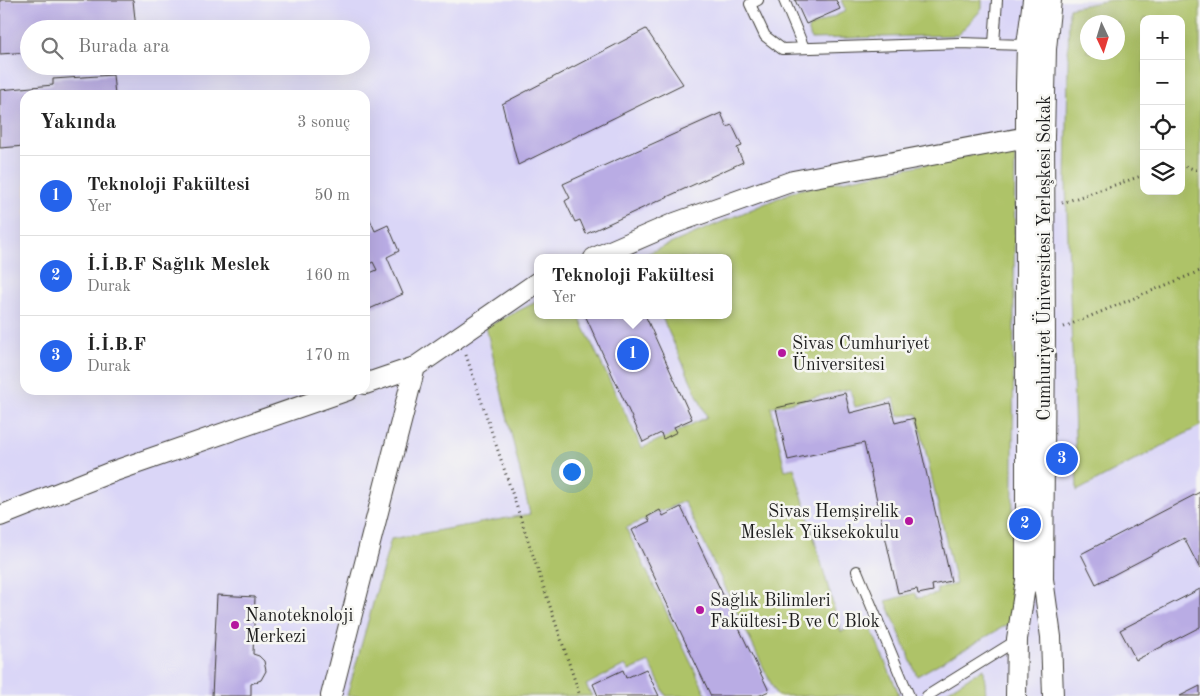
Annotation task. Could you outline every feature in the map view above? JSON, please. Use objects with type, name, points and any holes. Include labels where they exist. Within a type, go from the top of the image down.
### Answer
[{"type":"street","name":"Cumhuriyet Üniversitesi Yerleşkesi Sokak","points":[[1016,696],[1018,639],[1026,580],[1027,45],[1049,0]]},
{"type":"street","name":"Cumhuriyet Üniversitesi Yerleşkesi Sokak","points":[[1049,0],[1044,137],[1043,579],[1051,637],[1053,696]]},
{"type":"street","name":"Cumhuriyet Üniversitesi Yerleşkesi Sokak","points":[[603,254],[675,223],[793,182],[1027,137]]},
{"type":"street","points":[[370,382],[415,367],[534,285]]},
{"type":"street","points":[[331,696],[415,367]]},
{"type":"street","points":[[0,516],[108,473],[334,395]]},
{"type":"lane","points":[[758,0],[750,4],[765,36],[782,49],[960,44],[1027,45]]},
{"type":"lane","points":[[784,0],[804,48]]},
{"type":"lane","points":[[994,44],[997,0]]},
{"type":"lane","points":[[857,570],[909,696]]},
{"type":"lane","points":[[927,696],[1018,639]]},
{"type":"path","points":[[1185,166],[1200,170]]},
{"type":"path","points":[[1044,209],[1140,176]]},
{"type":"path","points":[[1045,335],[1200,271]]},
{"type":"path","points":[[460,336],[580,696]]},
{"type":"shaded area","name":"Sivas Cumhuriyet Üniversitesi","points":[[0,0],[1200,0],[1200,696],[0,696]]},
{"type":"green space","points":[[841,0],[982,0],[982,9],[958,35],[811,39],[808,28],[846,11]]},
{"type":"green space","points":[[1111,0],[1200,0],[1200,426],[1077,491],[1066,184],[1069,8]]},
{"type":"green space","points":[[1015,146],[1012,622],[917,676],[886,601],[915,593],[917,598],[938,594],[936,589],[956,584],[917,414],[898,416],[894,398],[855,407],[850,389],[771,407],[785,470],[794,468],[841,632],[867,619],[899,694],[894,696],[777,696],[684,501],[626,528],[707,696],[666,696],[649,662],[629,671],[625,665],[586,685],[592,696],[347,696],[391,539],[530,514],[486,327],[534,303],[534,319],[580,319],[642,448],[707,417],[663,319],[732,319],[732,254],[646,254],[797,190]]},
{"type":"green space","points":[[984,668],[986,696],[939,696]]},
{"type":"building","points":[[0,0],[133,0],[135,20],[20,20],[20,53],[0,54]]},
{"type":"building","points":[[795,0],[836,0],[840,9],[806,24]]},
{"type":"building","points":[[646,29],[683,84],[518,165],[502,104]]},
{"type":"building","points":[[113,75],[114,90],[20,90],[20,146],[0,148],[0,90],[53,85],[53,79]]},
{"type":"building","points":[[721,113],[727,127],[732,125],[742,146],[737,148],[743,162],[586,234],[580,220],[575,222],[565,201],[570,198],[563,184]]},
{"type":"building","points":[[370,220],[375,231],[388,225],[399,251],[387,257],[403,294],[370,309],[370,273],[377,270],[373,262],[370,264]]},
{"type":"building","points":[[587,319],[647,319],[692,419],[674,427],[677,432],[663,439],[661,433],[643,442]]},
{"type":"building","name":"Sivas Hemşirelik Meslek Yüksekokulu","points":[[845,393],[850,413],[890,403],[895,423],[914,418],[951,581],[932,585],[933,591],[918,594],[917,589],[898,593],[864,443],[788,460],[776,408]]},
{"type":"building","points":[[1200,492],[1200,569],[1184,538],[1096,584],[1081,554]]},
{"type":"building","name":"Sağlık Bilimleri Fakültesi-B ve C Blok","points":[[681,507],[769,691],[758,696],[711,696],[632,530],[650,521],[647,517],[660,510],[663,516]]},
{"type":"building","points":[[1200,589],[1200,627],[1136,660],[1120,630]]},
{"type":"building","name":"Nanoteknoloji Merkezi","points":[[217,595],[255,597],[253,654],[259,656],[264,661],[266,671],[261,680],[251,684],[251,696],[212,696]]},
{"type":"building","points":[[646,669],[659,696],[598,696],[593,684],[623,670],[626,678]]},
{"type":"building","points":[[1200,686],[1200,696],[1180,696]]},
{"type":"place","name":"Sivas Cumhuriyet Üniversitesi","points":[[782,353]]},
{"type":"place","name":"Teknoloji Fakültesi","points":[[633,354]]},
{"type":"place","name":"İ.İ.B.F","points":[[1062,459]]},
{"type":"place","name":"Sivas Hemşirelik Meslek Yüksekokulu","points":[[909,521]]},
{"type":"place","name":"İ.İ.B.F Sağlık Meslek","points":[[1025,524]]},
{"type":"place","name":"Sağlık Bilimleri Fakültesi-B ve C Blok","points":[[700,610]]},
{"type":"place","name":"Nanoteknoloji Merkezi","points":[[235,625]]}]
